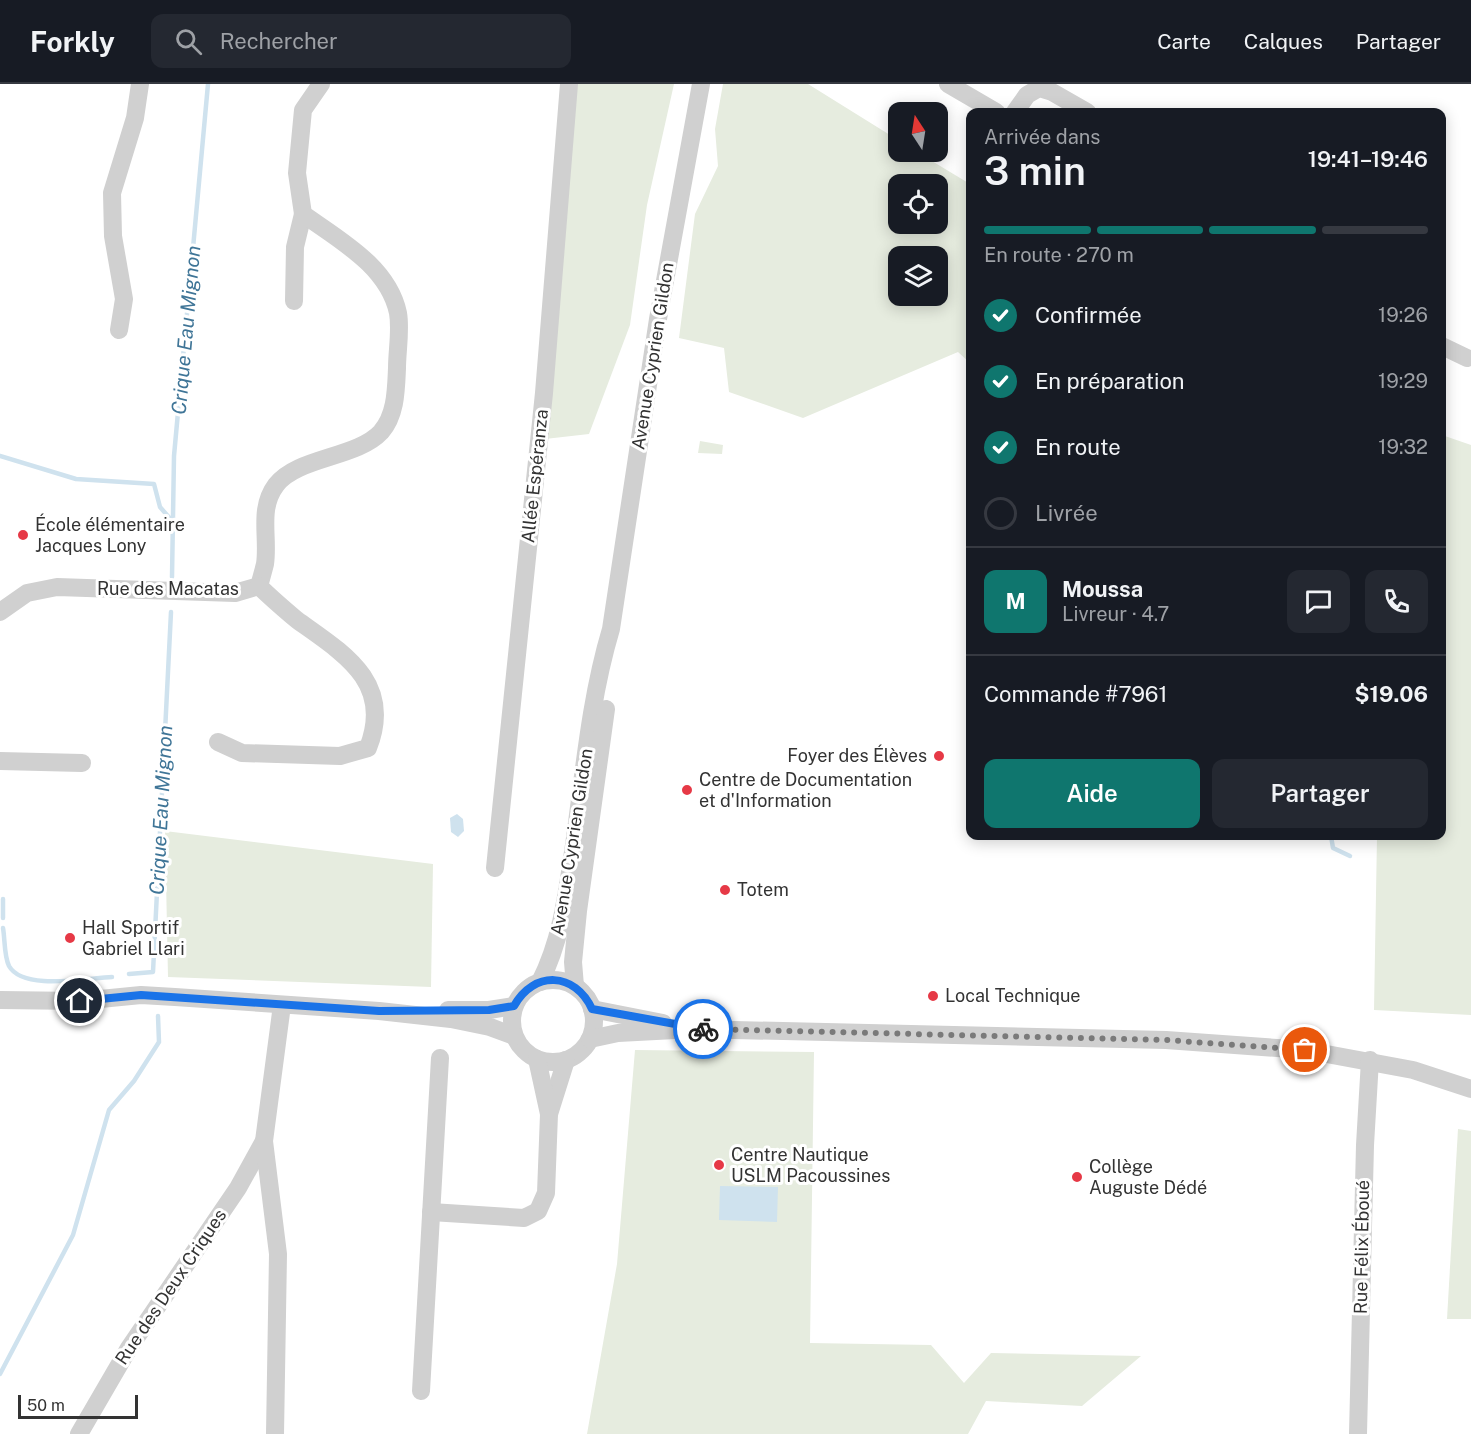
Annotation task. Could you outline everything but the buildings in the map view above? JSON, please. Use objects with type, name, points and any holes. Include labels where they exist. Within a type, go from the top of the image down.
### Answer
[{"type":"street","points":[[119,330],[124,299],[113,236],[112,193],[135,118],[140,84]]},
{"type":"street","points":[[294,301],[295,247],[303,214],[297,173],[303,110],[321,84]]},
{"type":"street","name":"Allée Espéranza","points":[[495,868],[544,393],[569,84]]},
{"type":"street","name":"Avenue Cyprien Gildon","points":[[540,982],[552,958],[565,908],[599,668],[611,629],[658,319],[701,84]]},
{"type":"street","points":[[948,84],[989,108]]},
{"type":"street","points":[[1018,108],[1027,95],[1039,88],[1052,92],[1080,108]]},
{"type":"street","name":"Rue des Macatas","points":[[0,612],[27,593],[57,587],[236,593],[259,586],[265,563],[265,509],[276,484],[299,468],[360,446],[380,433],[393,412],[398,314],[386,284],[358,253],[303,214]]},
{"type":"street","points":[[1446,348],[1467,358]]},
{"type":"street","points":[[218,742],[242,753],[340,756],[368,748],[374,732],[375,711],[364,675],[346,654],[288,613],[259,586]]},
{"type":"street","name":"Avenue Cyprien Gildon","points":[[575,986],[573,962],[577,922],[611,664],[611,629]]},
{"type":"street","points":[[0,761],[82,763]]},
{"type":"street","points":[[555,980],[575,986],[588,1000],[592,1009],[594,1019],[590,1039],[580,1052],[566,1060],[555,1062],[537,1059],[525,1052],[514,1036],[511,1022],[514,1006],[526,989],[540,982],[555,980]]},
{"type":"street","points":[[0,1000],[80,1001],[141,995],[379,1011],[451,1019],[490,1027],[514,1036]]},
{"type":"street","name":"Rue des Deux Criques","points":[[275,1434],[278,1254],[264,1141],[282,1005]]},
{"type":"street","points":[[379,1011],[489,1010],[514,1006]]},
{"type":"street","points":[[592,1009],[694,1029]]},
{"type":"street","points":[[590,1039],[618,1033],[694,1029],[1166,1040],[1287,1051],[1305,1050],[1370,1064],[1413,1070],[1471,1091]]},
{"type":"street","points":[[421,1391],[440,1058]]},
{"type":"street","points":[[431,1212],[504,1219],[524,1218],[538,1211],[546,1193],[549,1114],[537,1059]]},
{"type":"street","points":[[549,1114],[566,1060]]},
{"type":"street","name":"Rue Félix Éboué","points":[[1358,1434],[1365,1145],[1370,1064]]},
{"type":"street","name":"Rue des Deux Criques","points":[[79,1434],[129,1348],[238,1188],[264,1141]]},
{"type":"street","points":[[238,1188],[272,1194]]},
{"type":"shaded area","points":[[576,84],[674,84],[647,205],[630,325],[589,434],[545,439]]},
{"type":"shaded area","points":[[723,84],[808,84],[888,134],[888,162],[934,162],[966,182],[966,359],[958,352],[803,418],[729,392],[724,348],[679,338],[695,214],[718,166],[715,129]]},
{"type":"shaded area","points":[[1446,436],[1471,445],[1471,1015],[1374,1010],[1377,840],[1446,840]]},
{"type":"shaded area","points":[[700,441],[723,445],[722,454],[698,453]]},
{"type":"shaded area","points":[[165,831],[433,864],[431,987],[168,977]]},
{"type":"shaded area","points":[[635,1050],[814,1052],[810,1343],[931,1345],[964,1383],[991,1353],[1141,1356],[1082,1406],[986,1401],[968,1434],[587,1434],[617,1264]]},
{"type":"shaded area","points":[[1458,1129],[1471,1131],[1471,1319],[1447,1319]]},
{"type":"water","points":[[457,814],[463,819],[464,831],[458,837],[451,832],[450,818]]},
{"type":"water","points":[[720,1186],[778,1187],[777,1222],[719,1220]]},
{"type":"waterway","name":"Crique Eau Mignon","points":[[172,577],[174,456],[208,84]]},
{"type":"waterway","points":[[0,456],[76,479],[154,484],[160,507],[173,522]]},
{"type":"waterway","name":"Crique Eau Mignon","points":[[129,974],[153,972],[171,612]]},
{"type":"waterway","points":[[1332,840],[1333,848],[1350,856]]},
{"type":"waterway","points":[[3,899],[3,918]]},
{"type":"waterway","points":[[3,928],[7,962],[16,974],[41,981],[112,977]]},
{"type":"waterway","name":"Crique Eau Mignon","points":[[0,1374],[73,1235],[109,1110],[134,1081],[159,1042],[158,1016]]},
{"type":"way so far","points":[[703,1029],[1166,1040],[1287,1051],[1305,1050]]},
{"type":"place","name":"École élémentaire Jacques Lony","points":[[23,535]]},
{"type":"place","name":"Foyer des Élèves","points":[[939,756]]},
{"type":"place","name":"Centre de Documentation et d'Information","points":[[687,790]]},
{"type":"place","name":"Totem","points":[[725,890]]},
{"type":"place","name":"Hall Sportif Gabriel Llari","points":[[70,938]]},
{"type":"place","name":"Local Technique","points":[[933,996]]},
{"type":"place","name":"Centre Nautique USLM Pacoussines","points":[[719,1165]]},
{"type":"place","name":"Collège Auguste Dédé","points":[[1077,1177]]},
{"type":"route","points":[[80,1001],[141,995],[379,1011],[489,1010],[514,1006],[526,989],[540,982],[555,980],[575,986],[588,1000],[592,1009],[676,1026],[703,1029]]}]
